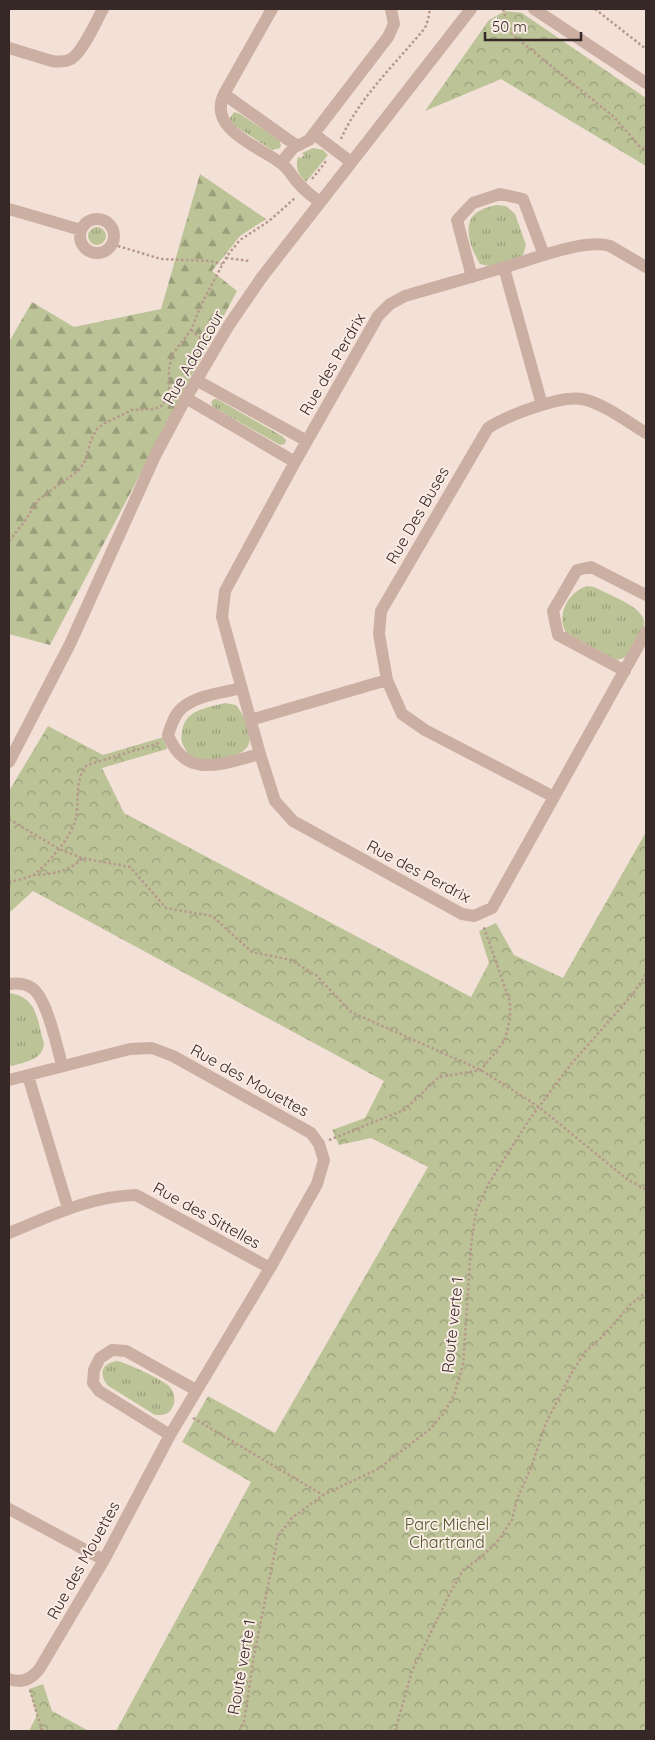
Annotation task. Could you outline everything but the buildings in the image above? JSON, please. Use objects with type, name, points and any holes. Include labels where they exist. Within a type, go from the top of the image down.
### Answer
[{"type":"street","points":[[9,48],[52,61],[58,62],[71,59],[80,49],[103,9]]},
{"type":"street","points":[[272,9],[224,94],[220,109],[224,124],[233,132],[281,163],[303,189],[320,202]]},
{"type":"street","points":[[281,163],[290,152],[306,142],[314,134],[388,37],[394,24],[391,9]]},
{"type":"street","name":"Rue Adoncour","points":[[9,762],[66,652],[145,477],[196,380],[246,300],[471,9]]},
{"type":"street","points":[[534,9],[646,82]]},
{"type":"street","points":[[224,94],[297,146]]},
{"type":"street","points":[[314,134],[351,162]]},
{"type":"street","points":[[472,277],[457,220],[473,203],[500,194],[523,199],[544,256]]},
{"type":"street","points":[[9,209],[81,230]]},
{"type":"street","name":"Rue des Perdrix","points":[[646,267],[603,244],[589,244],[405,296],[390,304],[378,316],[295,462],[225,592],[222,617],[275,801],[293,821],[462,914],[474,916],[492,908],[646,632]]},
{"type":"street","points":[[504,268],[542,405]]},
{"type":"street","name":"Rue des Perdrix","points":[[196,380],[307,441]]},
{"type":"street","points":[[186,398],[295,462]]},
{"type":"street","name":"Rue Des Buses","points":[[554,797],[425,730],[402,714],[387,680],[380,634],[381,610],[488,428],[499,420],[542,405],[568,399],[581,399],[596,404],[646,433]]},
{"type":"street","points":[[625,671],[558,635],[553,611],[577,570],[591,567],[646,595]]},
{"type":"street","points":[[251,720],[387,680]]},
{"type":"street","points":[[241,688],[195,700],[181,708],[173,720],[168,735],[180,756],[192,764],[211,766],[260,754]]},
{"type":"street","points":[[9,984],[19,983],[32,988],[44,1003],[62,1065]]},
{"type":"street","name":"Rue des Mouettes","points":[[9,1080],[130,1049],[152,1048],[173,1056],[311,1133],[319,1144],[324,1160],[317,1184],[270,1268],[183,1412],[104,1560],[40,1668],[36,1674],[27,1680]]},
{"type":"street","points":[[28,1076],[68,1208]]},
{"type":"street","name":"Rue des Sittelles","points":[[9,1233],[68,1208],[116,1196],[136,1195],[270,1268]]},
{"type":"street","points":[[170,1435],[99,1391],[93,1383],[94,1370],[100,1358],[112,1350],[126,1351],[196,1390]]},
{"type":"street","points":[[9,1509],[104,1560]]},
{"type":"street","points":[[9,1679],[17,1681],[27,1680]]},
{"type":"path","points":[[339,143],[345,128],[359,106],[425,28],[430,9]]},
{"type":"path","points":[[503,9],[513,35],[614,117],[641,148],[646,150]]},
{"type":"path","points":[[595,9],[646,49]]},
{"type":"path","points":[[308,184],[330,156]]},
{"type":"path","name":"Rue Adoncour","points":[[9,540],[25,521],[38,500],[78,471],[85,461],[91,440],[97,429],[132,410],[154,408],[163,405],[168,392],[172,355],[191,330],[201,305],[222,264],[240,240],[269,221],[298,195]]},
{"type":"path","points":[[118,246],[161,259],[210,261],[222,264]]},
{"type":"path","points":[[226,258],[250,261]]},
{"type":"path","points":[[191,330],[205,342]]},
{"type":"path","points":[[163,405],[168,408]]},
{"type":"path","points":[[33,875],[59,849],[74,826],[79,779],[82,770],[87,765],[170,740]]},
{"type":"path","points":[[9,819],[59,849],[82,858],[130,867],[166,908],[212,916],[252,952],[291,960],[317,976],[351,1012],[481,1070],[538,1107],[628,1180],[646,1189]]},
{"type":"path","points":[[9,882],[66,869],[79,862],[82,858]]},
{"type":"path","points":[[319,1144],[404,1110],[439,1078],[481,1070],[505,1040],[510,1018],[510,1002],[480,914]]},
{"type":"path","name":"Route verte 1","points":[[239,1731],[244,1722],[254,1656],[278,1536],[292,1518],[323,1495],[378,1469],[430,1429],[444,1413],[454,1395],[463,1364],[471,1246],[476,1211],[489,1183],[538,1107],[571,1064],[633,994],[646,974]]},
{"type":"path","points":[[395,1731],[412,1671],[449,1595],[463,1570],[480,1558],[497,1542],[512,1520],[517,1500],[531,1468],[546,1423],[571,1374],[585,1352],[605,1334],[631,1304],[646,1292]]},
{"type":"path","points":[[183,1412],[323,1495]]},
{"type":"path","points":[[27,1680],[42,1731]]},
{"type":"green space","points":[[505,11],[522,13],[646,98],[646,166],[501,79],[425,111],[489,20]]},
{"type":"green space","points":[[234,112],[279,140],[280,148],[272,150],[232,124],[230,118]]},
{"type":"green space","points":[[313,148],[323,150],[328,155],[306,182],[298,171],[297,161],[298,157],[301,158],[304,155],[302,153]]},
{"type":"green space","points":[[200,174],[266,219],[240,236],[212,271],[237,291],[50,645],[9,634],[9,342],[32,302],[74,327],[161,309]]},
{"type":"green space","points":[[496,205],[506,206],[515,214],[526,245],[523,255],[494,267],[480,264],[473,251],[469,228],[470,221],[474,215],[483,209]]},
{"type":"green space","points":[[97,227],[103,230],[106,236],[103,242],[97,245],[91,242],[88,236],[91,230]]},
{"type":"green space","points":[[214,399],[282,436],[286,440],[285,444],[280,445],[213,407],[211,402]]},
{"type":"green space","points":[[587,586],[594,587],[631,605],[642,616],[644,627],[642,632],[631,652],[624,658],[617,660],[566,633],[562,619],[566,605],[574,593]]},
{"type":"green space","points":[[225,703],[236,705],[243,715],[250,735],[247,748],[238,754],[211,762],[205,763],[195,760],[186,750],[181,738],[187,719],[197,711]]},
{"type":"green space","name":"Parc Michel Chartrand","points":[[48,726],[103,755],[164,737],[167,749],[102,768],[124,813],[471,997],[489,963],[479,931],[496,923],[514,955],[563,978],[646,832],[646,1731],[116,1731],[251,1482],[182,1442],[208,1396],[275,1433],[428,1167],[371,1138],[339,1145],[332,1130],[365,1118],[384,1081],[33,891],[9,913],[9,791]]},
{"type":"green space","points":[[9,993],[19,995],[31,1005],[35,1011],[44,1044],[40,1054],[36,1057],[27,1062],[12,1066],[9,1065]]},
{"type":"green space","points":[[117,1361],[159,1379],[169,1386],[174,1394],[171,1410],[163,1415],[155,1415],[107,1385],[103,1377],[103,1370],[108,1364]]},
{"type":"green space","points":[[43,1684],[52,1711],[89,1731],[29,1731],[37,1715],[29,1689]]}]
